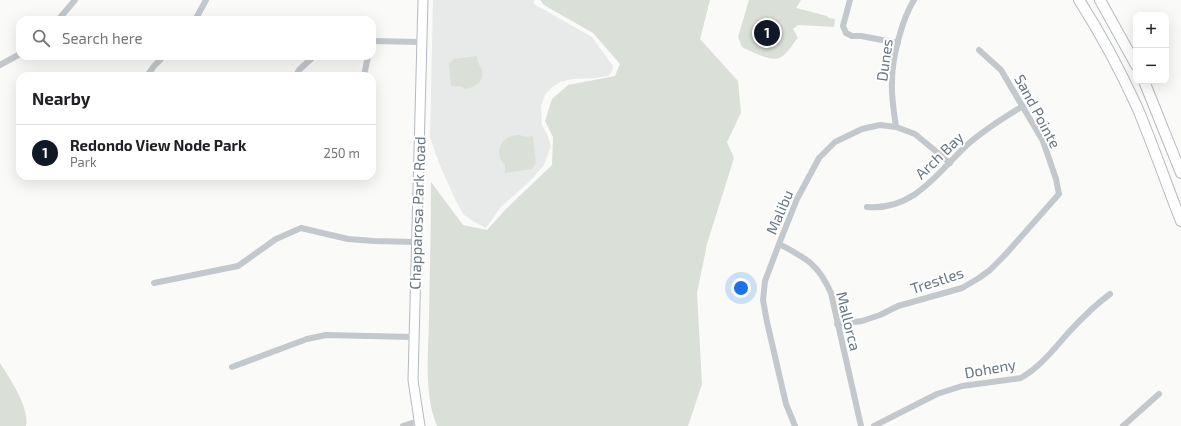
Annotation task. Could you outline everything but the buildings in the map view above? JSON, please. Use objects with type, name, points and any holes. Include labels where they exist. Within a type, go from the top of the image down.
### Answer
[{"type":"main road","points":[[1079,0],[1102,37],[1131,95],[1181,221]]},
{"type":"main road","points":[[1100,0],[1133,60]]},
{"type":"main road","points":[[1145,84],[1181,173]]},
{"type":"street","points":[[61,16],[75,0]]},
{"type":"street","points":[[196,16],[206,0]]},
{"type":"street","name":"Chapparosa Park Road","points":[[419,424],[412,380],[423,0]]},
{"type":"street","points":[[850,0],[844,24],[846,33],[852,36],[861,36],[898,43]]},
{"type":"street","name":"Dunes","points":[[896,127],[892,81],[898,43],[903,26],[914,0]]},
{"type":"street","points":[[376,41],[421,42]]},
{"type":"street","name":"Sand Pointe","points":[[979,50],[1001,70],[1043,141],[1056,178],[1059,194]]},
{"type":"street","points":[[0,65],[16,56]]},
{"type":"street","points":[[150,72],[160,60]]},
{"type":"street","points":[[299,72],[310,60]]},
{"type":"street","points":[[365,72],[367,60]]},
{"type":"street","name":"Arch Bay","points":[[867,207],[886,208],[916,194],[926,187],[966,146],[1022,106]]},
{"type":"street","name":"Malibu","points":[[795,426],[783,391],[762,300],[765,281],[779,244],[808,177],[819,158],[835,142],[862,129],[880,124],[896,127],[916,134],[950,163]]},
{"type":"street","name":"Trestles","points":[[837,324],[868,319],[898,306],[962,288],[990,270],[1059,194]]},
{"type":"street","points":[[154,283],[238,266],[276,239],[301,228],[348,239],[416,242]]},
{"type":"street","name":"Mallorca","points":[[779,244],[803,256],[824,278],[831,293],[861,426]]},
{"type":"street","name":"Doheny","points":[[874,426],[937,394],[962,386],[1021,378],[1037,367],[1083,318],[1110,294]]},
{"type":"street","points":[[232,367],[307,338],[326,335],[413,337]]},
{"type":"street","points":[[1123,426],[1159,394]]},
{"type":"street","points":[[403,426],[419,424]]},
{"type":"shaded area","points":[[433,0],[534,0],[534,4],[592,37],[613,66],[612,71],[608,76],[573,79],[560,82],[551,88],[545,95],[541,106],[542,125],[551,146],[544,165],[531,180],[500,208],[486,228],[463,214],[441,168],[430,138]]},
{"type":"shaded area","points":[[540,0],[710,0],[700,39],[738,81],[741,113],[727,142],[734,158],[707,244],[697,293],[702,384],[688,426],[437,426],[430,400],[428,385],[431,182],[463,225],[487,230],[506,209],[552,165],[553,137],[545,121],[552,99],[568,85],[615,76],[620,64],[593,33],[544,5]]},
{"type":"shaded area","points":[[749,0],[801,0],[796,8],[835,19],[834,27],[798,25],[793,29],[798,38],[788,51],[781,57],[773,59],[767,58],[742,47],[738,37]]},
{"type":"shaded area","points":[[477,56],[482,73],[481,80],[466,89],[459,86],[451,86],[449,64],[454,59]]},
{"type":"shaded area","points":[[519,135],[526,137],[533,136],[536,163],[532,169],[505,173],[505,165],[499,154],[500,146],[509,137]]},
{"type":"shaded area","points":[[0,363],[14,385],[22,402],[25,411],[26,426],[0,426]]},
{"type":"place","name":"Redondo View Node Park","points":[[767,33]]}]
